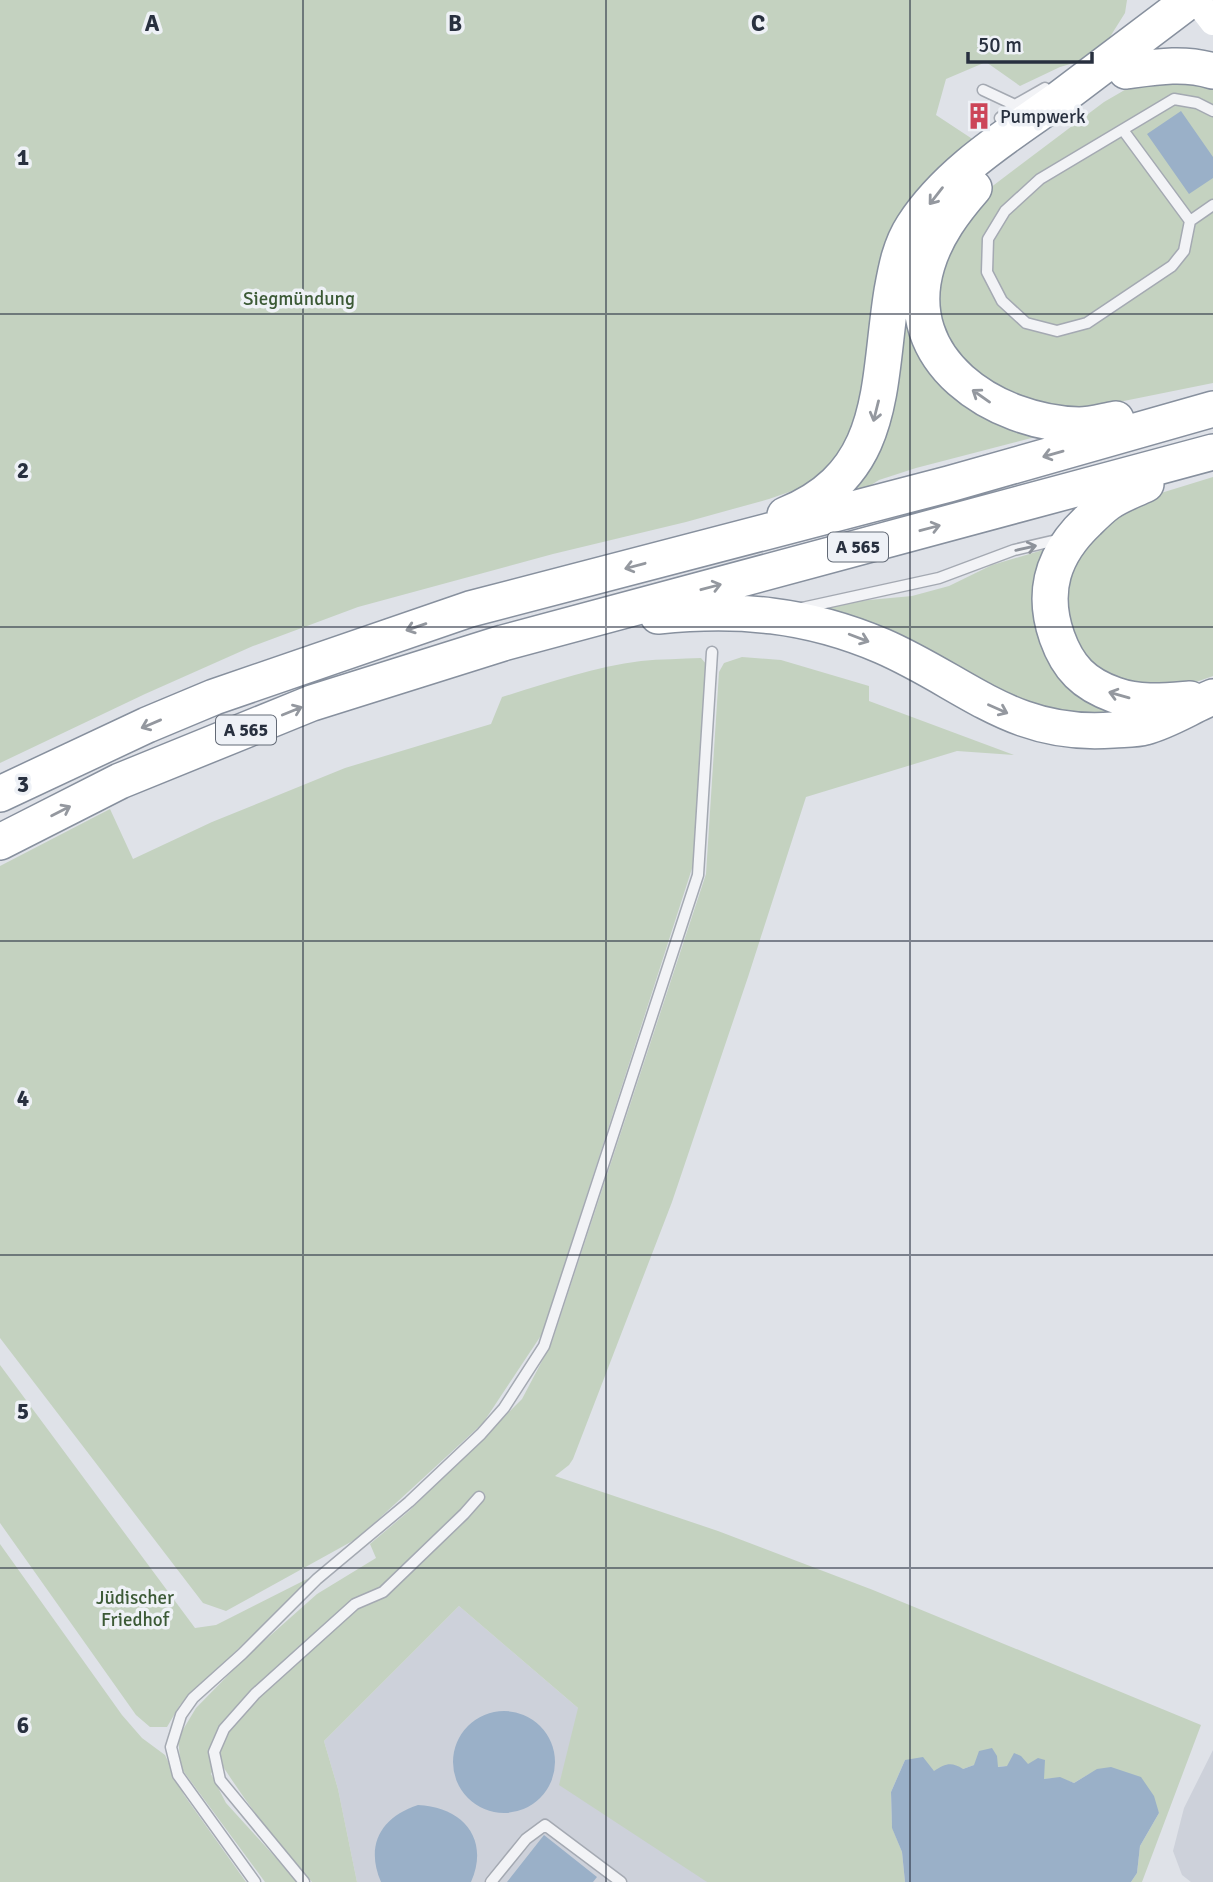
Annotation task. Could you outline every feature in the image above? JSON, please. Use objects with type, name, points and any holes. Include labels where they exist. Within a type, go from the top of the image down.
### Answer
[{"type":"highway","points":[[1144,34],[1151,0]]},
{"type":"highway","points":[[701,548],[807,506],[832,486],[858,455],[877,410],[886,329],[898,260],[912,228],[943,187],[1070,81],[1144,34],[1201,8]]},
{"type":"highway","points":[[1201,8],[1126,71],[1002,159],[958,206],[944,226],[927,266],[923,296],[925,326],[934,348],[955,377],[990,402],[1027,417],[1080,425],[1213,406]]},
{"type":"highway","points":[[1126,71],[1164,65],[1202,67],[1213,71]]},
{"type":"highway","name":"A 565","points":[[0,794],[147,725],[214,697],[470,609],[949,484],[1213,406]]},
{"type":"highway","points":[[1212,698],[1148,702],[1118,696],[1097,688],[1080,676],[1065,659],[1054,628],[1049,601],[1051,580],[1058,560],[1072,536],[1108,502],[1213,452]]},
{"type":"highway","name":"A 565","points":[[0,842],[120,781],[312,703],[503,642],[1213,452]]},
{"type":"highway","points":[[503,642],[686,613],[771,615],[826,625],[884,647],[996,709],[1035,723],[1087,732],[1144,727],[1212,698]]},
{"type":"lane","points":[[1000,118],[1015,105],[1070,81]]},
{"type":"lane","points":[[983,90],[1015,105]]},
{"type":"lane","points":[[1213,111],[1197,103],[1174,99],[1040,179],[1005,211],[988,239],[987,272],[1002,301],[1026,323],[1057,331],[1087,323],[1172,266],[1184,251],[1190,220],[1213,205]]},
{"type":"lane","points":[[1123,130],[1190,220]]},
{"type":"lane","points":[[771,615],[939,578],[1014,550],[1072,536]]},
{"type":"lane","points":[[255,1882],[178,1775],[170,1747],[181,1715],[193,1698],[242,1654],[317,1579],[409,1502],[481,1434],[504,1408],[544,1346],[698,875],[712,652]]},
{"type":"lane","points":[[304,1882],[220,1780],[214,1752],[224,1728],[256,1694],[355,1604],[383,1592],[479,1497]]},
{"type":"lane","points":[[491,1882],[526,1839],[545,1825],[621,1882]]},
{"type":"shaded area","points":[[459,1606],[578,1708],[707,1882],[357,1882],[338,1789],[324,1741]]},
{"type":"shaded area","points":[[1213,1750],[1213,1882],[1191,1882],[1182,1875],[1173,1851],[1184,1808]]},
{"type":"green space","name":"Siegmündung","points":[[0,0],[1127,0],[1125,13],[1098,56],[1060,67],[1020,86],[986,62],[946,79],[936,115],[983,146],[947,173],[860,416],[842,457],[812,484],[686,522],[553,554],[358,607],[253,646],[0,763]]},
{"type":"green space","points":[[1147,77],[1213,80],[1213,383],[1099,406],[1041,407],[970,377],[942,337],[934,285],[957,219],[986,191],[1104,102]]},
{"type":"green space","points":[[902,301],[920,343],[1047,434],[916,468],[851,493]]},
{"type":"green space","points":[[1213,477],[1213,676],[1182,687],[1155,691],[1094,669],[1065,631],[1066,578],[1095,534],[1148,497]]},
{"type":"green space","points":[[1056,546],[1041,606],[1133,710],[1087,717],[1042,708],[816,611],[858,601],[912,596],[949,586],[992,565]]},
{"type":"green space","points":[[742,657],[781,660],[869,686],[869,701],[1014,755],[957,751],[806,797],[672,1202],[573,1459],[555,1476],[718,1531],[873,1590],[1201,1725],[1142,1882],[1131,1882],[1137,1873],[1140,1846],[1159,1813],[1141,1778],[1106,1769],[1074,1783],[1060,1778],[1044,1779],[1028,1764],[997,1767],[974,1765],[963,1769],[934,1771],[905,1760],[891,1792],[892,1827],[902,1852],[905,1882],[707,1882],[559,1785],[578,1708],[459,1606],[324,1741],[338,1789],[357,1882],[312,1882],[262,1822],[218,1759],[211,1774],[226,1803],[298,1882],[265,1882],[181,1768],[178,1738],[196,1708],[245,1658],[317,1594],[376,1558],[370,1544],[409,1511],[522,1399],[552,1342],[706,874],[719,672],[724,663]]},
{"type":"green space","points":[[701,658],[707,665],[696,856],[542,1334],[483,1423],[358,1538],[226,1611],[203,1603],[0,1338],[0,866],[110,809],[133,859],[212,822],[345,768],[491,724],[502,697],[606,667],[648,660]]},
{"type":"green space","name":"Jüdischer Friedhof","points":[[0,1365],[195,1628],[216,1625],[315,1575],[180,1705],[167,1727],[150,1727],[136,1715],[0,1523]]},
{"type":"green space","points":[[0,1544],[122,1715],[142,1738],[165,1755],[184,1795],[246,1882],[0,1882]]},
{"type":"water","points":[[1181,111],[1213,157],[1213,178],[1189,194],[1147,134]]},
{"type":"water","points":[[504,1711],[524,1715],[540,1726],[551,1742],[555,1762],[551,1782],[540,1798],[524,1809],[504,1813],[484,1809],[468,1798],[457,1782],[453,1762],[457,1742],[468,1726],[484,1715]]},
{"type":"water","points":[[992,1748],[997,1756],[998,1767],[1007,1766],[1014,1753],[1028,1764],[1038,1758],[1045,1760],[1044,1779],[1060,1777],[1074,1783],[1097,1769],[1111,1767],[1141,1777],[1154,1796],[1159,1813],[1140,1846],[1137,1873],[1131,1882],[905,1882],[902,1852],[892,1828],[891,1792],[905,1760],[923,1757],[934,1771],[948,1764],[963,1769],[974,1765],[979,1751]]},
{"type":"water","points":[[418,1805],[448,1812],[468,1828],[477,1852],[471,1882],[381,1882],[375,1856],[380,1834],[394,1817]]},
{"type":"water","points":[[544,1835],[597,1877],[593,1882],[507,1882]]},
{"type":"place","name":"Pumpwerk","points":[[979,116]]}]
